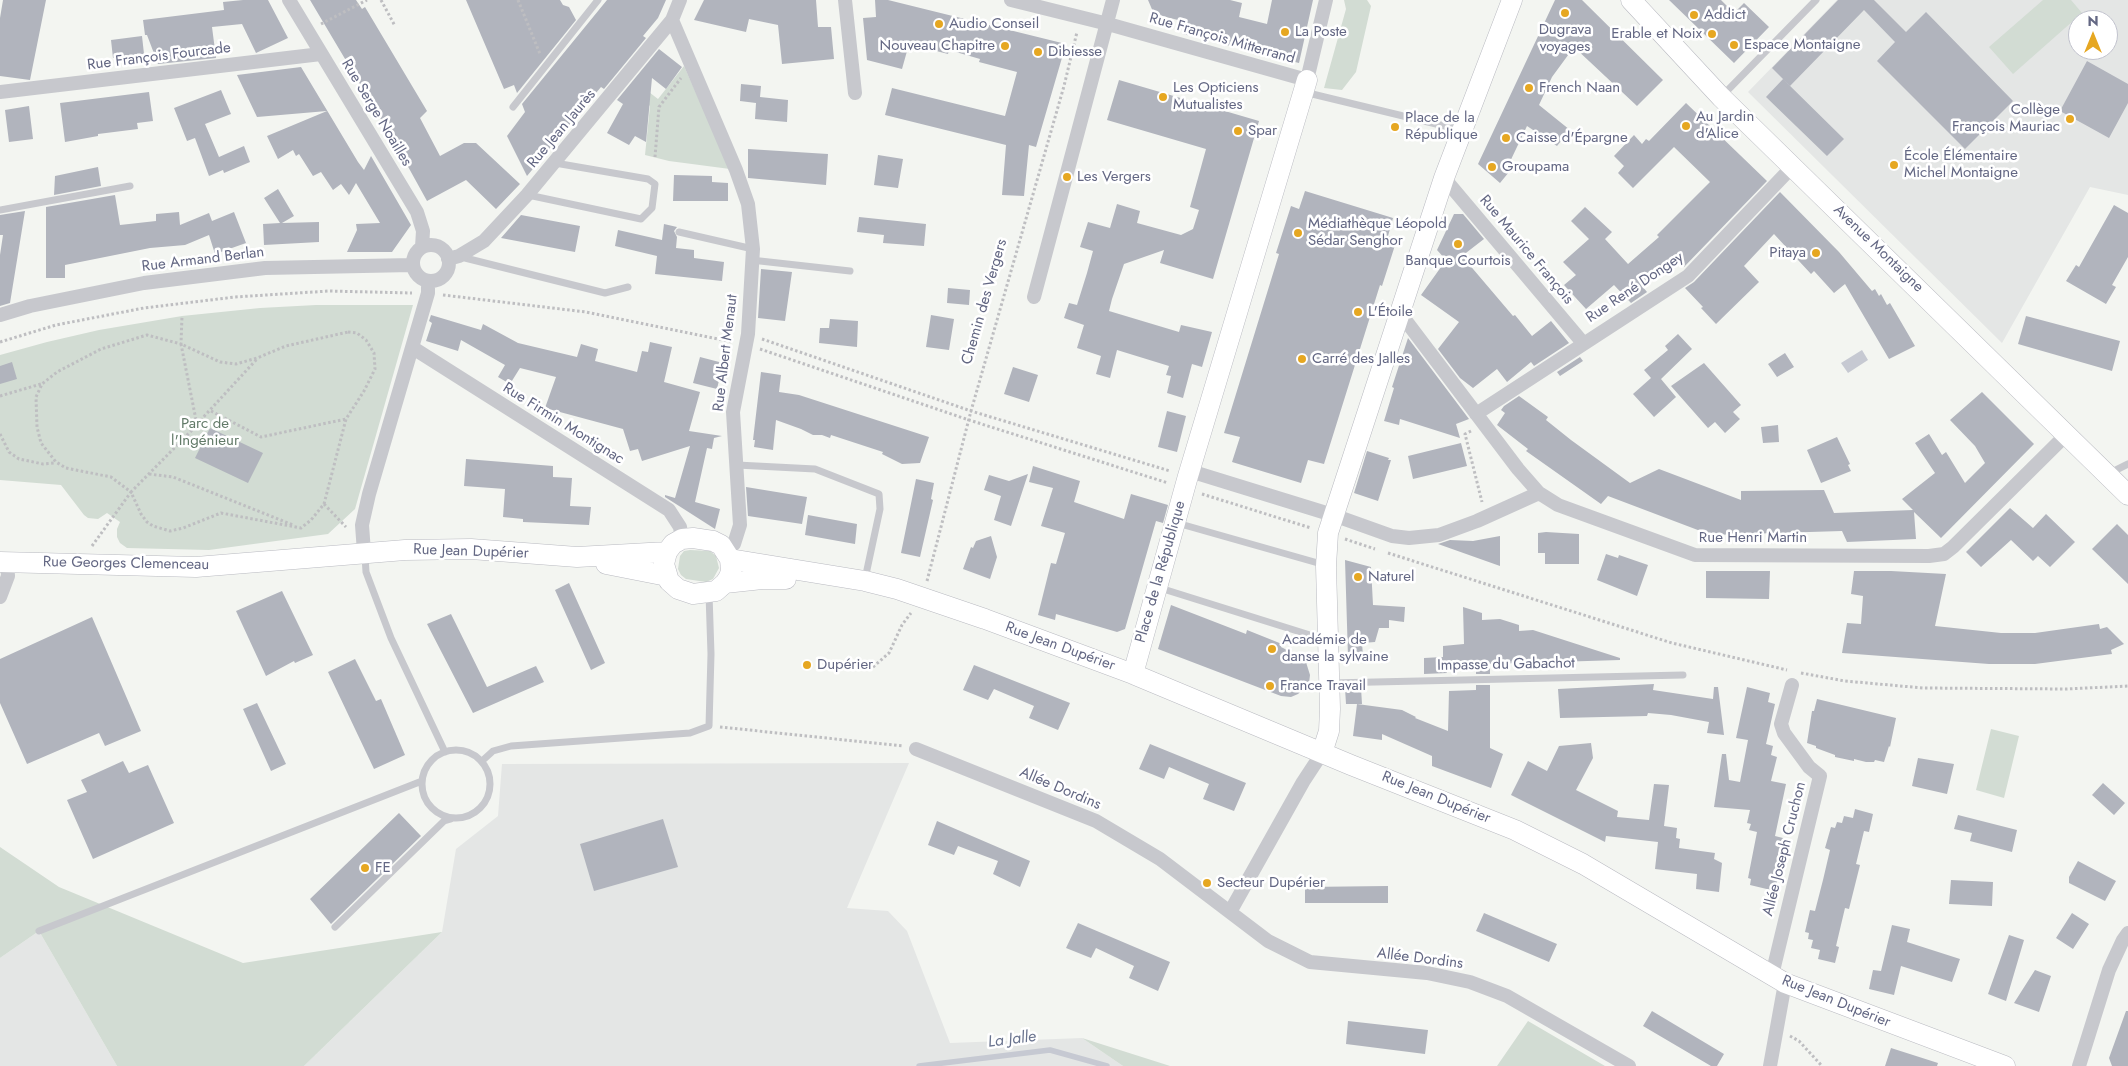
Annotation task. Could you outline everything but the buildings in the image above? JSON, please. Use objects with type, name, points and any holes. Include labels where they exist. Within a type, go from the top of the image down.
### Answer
[{"type":"street","name":"Rue Serge Noailles","points":[[289,0],[417,212],[423,231],[422,247]]},
{"type":"street","name":"Rue Jean Jaurès","points":[[454,257],[484,241],[527,195],[672,20],[680,0]]},
{"type":"street","points":[[845,0],[855,93]]},
{"type":"street","name":"Rue François Mitterrand","points":[[1011,0],[1108,24],[1306,86]]},
{"type":"street","points":[[1034,297],[1113,0]]},
{"type":"street","points":[[1306,86],[1326,0]]},
{"type":"street","points":[[1230,912],[1322,753],[1329,731],[1326,566],[1332,525],[1398,315],[1444,178],[1512,0]]},
{"type":"street","name":"Avenue Montaigne","points":[[1631,0],[1721,97],[2128,495]]},
{"type":"street","name":"Rue Albert Menaut","points":[[672,20],[736,170],[748,204],[752,255],[747,339],[734,412],[740,525],[728,555]]},
{"type":"street","name":"Rue François Fourcade","points":[[0,92],[322,54]]},
{"type":"street","name":"Place de la République","points":[[1133,674],[1175,522],[1306,86]]},
{"type":"street","name":"Rue René Dongey","points":[[1480,418],[1583,343],[1688,276],[1793,166]]},
{"type":"street","name":"Rue Maurice François","points":[[1444,178],[1583,343]]},
{"type":"street","points":[[364,552],[362,525],[369,494],[413,348],[428,287],[434,281],[444,276],[454,257],[438,246],[422,247],[414,256],[412,265],[418,276],[428,287]]},
{"type":"street","name":"Rue Armand Berlan","points":[[0,315],[30,306],[144,283],[265,268],[412,265]]},
{"type":"street","name":"Rue Henri Martin","points":[[1398,315],[1406,321],[1518,469],[1539,493],[1558,505],[1695,555],[1929,556],[1944,554],[2067,434]]},
{"type":"street","name":"Rue Firmin Montignac","points":[[413,348],[669,510],[680,527],[682,539]]},
{"type":"street","points":[[1188,479],[1332,525],[1409,538],[1439,535],[1539,493]]},
{"type":"street","points":[[693,538],[713,541],[728,555],[731,571],[717,588],[684,592],[672,586],[664,564],[667,552],[673,544],[682,539],[693,538]]},
{"type":"street","name":"Rue Jean Dupérier","points":[[364,552],[471,549],[577,557],[667,552]]},
{"type":"street","name":"Rue Georges Clemenceau","points":[[4,562],[196,567],[364,552]]},
{"type":"street","name":"Rue Jean Dupérier","points":[[728,555],[855,580],[923,598],[1133,674],[1322,753],[1515,830],[1584,864],[1778,979],[2005,1066]]},
{"type":"street","name":"Rue Jean Dupérier","points":[[577,557],[667,576]]},
{"type":"street","points":[[0,597],[8,576],[4,562]]},
{"type":"street","name":"Rue Jean Dupérier","points":[[717,588],[762,579],[855,580]]},
{"type":"street","name":"Allée Joseph Cruchon","points":[[1778,979],[1820,776],[1810,767],[1784,733],[1781,724],[1792,685]]},
{"type":"street","name":"Allée Dordins","points":[[916,748],[1096,821],[1160,859],[1268,941],[1310,962],[1427,973],[1470,982],[1507,996],[1629,1066]]},
{"type":"street","points":[[2080,1066],[2109,970],[2122,940],[2128,933]]},
{"type":"street","points":[[1770,1066],[1776,1029],[1778,979]]},
{"type":"lane","points":[[513,107],[598,0]]},
{"type":"lane","points":[[1721,97],[1816,0]]},
{"type":"lane","points":[[1306,86],[1462,130]]},
{"type":"lane","points":[[527,195],[641,219],[652,208],[655,184],[648,179],[555,163]]},
{"type":"lane","points":[[0,210],[130,186]]},
{"type":"lane","points":[[679,232],[752,255],[850,271]]},
{"type":"lane","points":[[454,257],[605,293],[628,287]]},
{"type":"lane","points":[[2107,475],[2128,464]]},
{"type":"lane","points":[[737,465],[815,469],[879,494],[880,509],[855,580]]},
{"type":"lane","points":[[1175,522],[1326,566]]},
{"type":"lane","points":[[364,552],[366,572],[391,638],[445,752]]},
{"type":"lane","points":[[1157,587],[1328,640]]},
{"type":"lane","points":[[482,761],[493,751],[511,746],[690,733],[709,726],[711,646],[717,588]]},
{"type":"lane","name":"Impasse du Gabachot","points":[[1329,683],[1683,675]]},
{"type":"lane","points":[[335,927],[444,821],[466,818],[476,813],[485,805],[490,794],[489,771],[482,761],[465,751],[445,752],[434,758],[426,768],[422,781],[422,792],[426,802],[434,811],[454,819]]},
{"type":"lane","points":[[39,931],[422,781]]},
{"type":"path","points":[[308,32],[367,0]]},
{"type":"path","points":[[381,0],[395,26]]},
{"type":"path","points":[[518,0],[545,66]]},
{"type":"path","name":"Chemin des Vergers","points":[[923,598],[971,411],[1064,86],[1081,17]]},
{"type":"path","points":[[655,157],[659,107],[683,75],[692,70]]},
{"type":"path","points":[[0,342],[64,324],[144,308],[235,296],[329,290],[428,287],[747,339],[1332,525],[1376,549]]},
{"type":"path","points":[[182,316],[181,344],[196,425]]},
{"type":"path","points":[[0,396],[42,384],[57,372],[101,349],[147,335],[181,344],[220,362],[236,364],[286,346],[348,332],[357,334],[366,340],[374,353],[375,369],[364,391],[346,419],[324,504],[311,520],[300,528],[221,513],[170,531],[153,526],[141,514],[131,492],[111,477],[66,468],[56,462],[41,443],[37,427],[36,397],[42,384]]},
{"type":"path","points":[[747,339],[969,420],[1188,479]]},
{"type":"path","points":[[81,564],[131,492],[211,411],[257,358]]},
{"type":"path","points":[[211,411],[261,437],[346,419]]},
{"type":"path","points":[[1480,418],[1466,434],[1485,517]]},
{"type":"path","points":[[0,434],[10,452],[19,459],[42,464],[56,462]]},
{"type":"path","points":[[148,474],[173,477],[300,528]]},
{"type":"path","points":[[1385,552],[1672,643],[1794,672],[1846,681],[1924,688],[2067,689],[2128,686]]},
{"type":"path","points":[[873,667],[889,653],[902,626],[923,598]]},
{"type":"path","points":[[709,726],[799,737],[884,743],[916,748]]},
{"type":"path","points":[[1776,1029],[1799,1041],[1822,1066]]},
{"type":"shaded area","points":[[1837,0],[2128,0],[2128,195],[2090,187],[2002,343],[1748,92]]},
{"type":"shaded area","points":[[1862,350],[1868,360],[1848,373],[1841,363]]},
{"type":"shaded area","points":[[909,763],[847,908],[888,911],[907,931],[950,1043],[1082,1038],[1123,1066],[304,1066],[442,932],[456,849],[498,816],[502,764]]},
{"type":"shaded area","points":[[39,931],[117,1066],[0,1066],[0,958]]},
{"type":"green space","points":[[1344,0],[1367,0],[1371,6],[1356,72],[1342,90],[1324,88],[1346,9]]},
{"type":"green space","points":[[2043,0],[2071,0],[2079,10],[2068,10],[2068,25],[2013,74],[1989,47]]},
{"type":"green space","points":[[684,66],[730,169],[669,161],[645,155],[650,106],[630,90],[636,82],[658,99]]},
{"type":"green space","name":"Parc de l'Ingénieur","points":[[316,305],[413,305],[355,509],[328,534],[209,550],[127,548],[120,543],[117,537],[117,529],[120,522],[107,513],[98,519],[88,518],[61,485],[0,480],[0,355],[99,330],[182,316],[260,308]]},
{"type":"green space","points":[[684,551],[710,551],[716,556],[719,568],[713,579],[706,582],[686,579],[681,575],[678,569],[680,556]]},
{"type":"green space","points":[[1991,729],[2019,736],[2004,798],[1976,790]]},
{"type":"green space","points":[[0,847],[59,887],[243,963],[442,932],[304,1066],[117,1066],[39,931],[0,958]]},
{"type":"green space","points":[[1528,1021],[1605,1066],[1497,1066]]},
{"type":"green space","points":[[1082,1038],[1167,1065],[1170,1066],[1123,1066]]},
{"type":"waterway","name":"La Jalle","points":[[919,1066],[1050,1050],[1107,1066]]},
{"type":"place","name":"Dugrava voyages","points":[[1565,13]]},
{"type":"place","name":"Addict","points":[[1694,15]]},
{"type":"place","name":"Audio Conseil","points":[[939,24]]},
{"type":"place","name":"La Poste","points":[[1285,32]]},
{"type":"place","name":"Erable et Noix","points":[[1712,34]]},
{"type":"place","name":"Espace Montaigne","points":[[1734,45]]},
{"type":"place","name":"Nouveau Chapitre","points":[[1005,46]]},
{"type":"place","name":"Dibiesse","points":[[1038,52]]},
{"type":"place","name":"French Naan","points":[[1529,88]]},
{"type":"place","name":"Les Opticiens Mutualistes","points":[[1163,97]]},
{"type":"place","name":"Collège François Mauriac","points":[[2070,119]]},
{"type":"place","name":"Au Jardin d'Alice","points":[[1686,126]]},
{"type":"place","name":"Place de la République","points":[[1395,127]]},
{"type":"place","name":"Spar","points":[[1238,131]]},
{"type":"place","name":"Caisse d'Épargne","points":[[1506,138]]},
{"type":"place","name":"École Élémentaire Michel Montaigne","points":[[1894,165]]},
{"type":"place","name":"Groupama","points":[[1492,167]]},
{"type":"place","name":"Les Vergers","points":[[1067,177]]},
{"type":"place","name":"Médiathèque Léopold Sédar Senghor","points":[[1298,233]]},
{"type":"place","name":"Banque Courtois","points":[[1458,244]]},
{"type":"place","name":"Pitaya","points":[[1816,253]]},
{"type":"place","name":"L'Étoile","points":[[1358,312]]},
{"type":"place","name":"Carré des Jalles","points":[[1302,359]]},
{"type":"place","name":"Naturel","points":[[1358,577]]},
{"type":"place","name":"Académie de danse la sylvaine","points":[[1272,649]]},
{"type":"place","name":"Dupérier","points":[[807,665]]},
{"type":"place","name":"France Travail","points":[[1270,686]]},
{"type":"place","name":"FE","points":[[365,868]]},
{"type":"place","name":"Secteur Dupérier","points":[[1207,883]]}]
